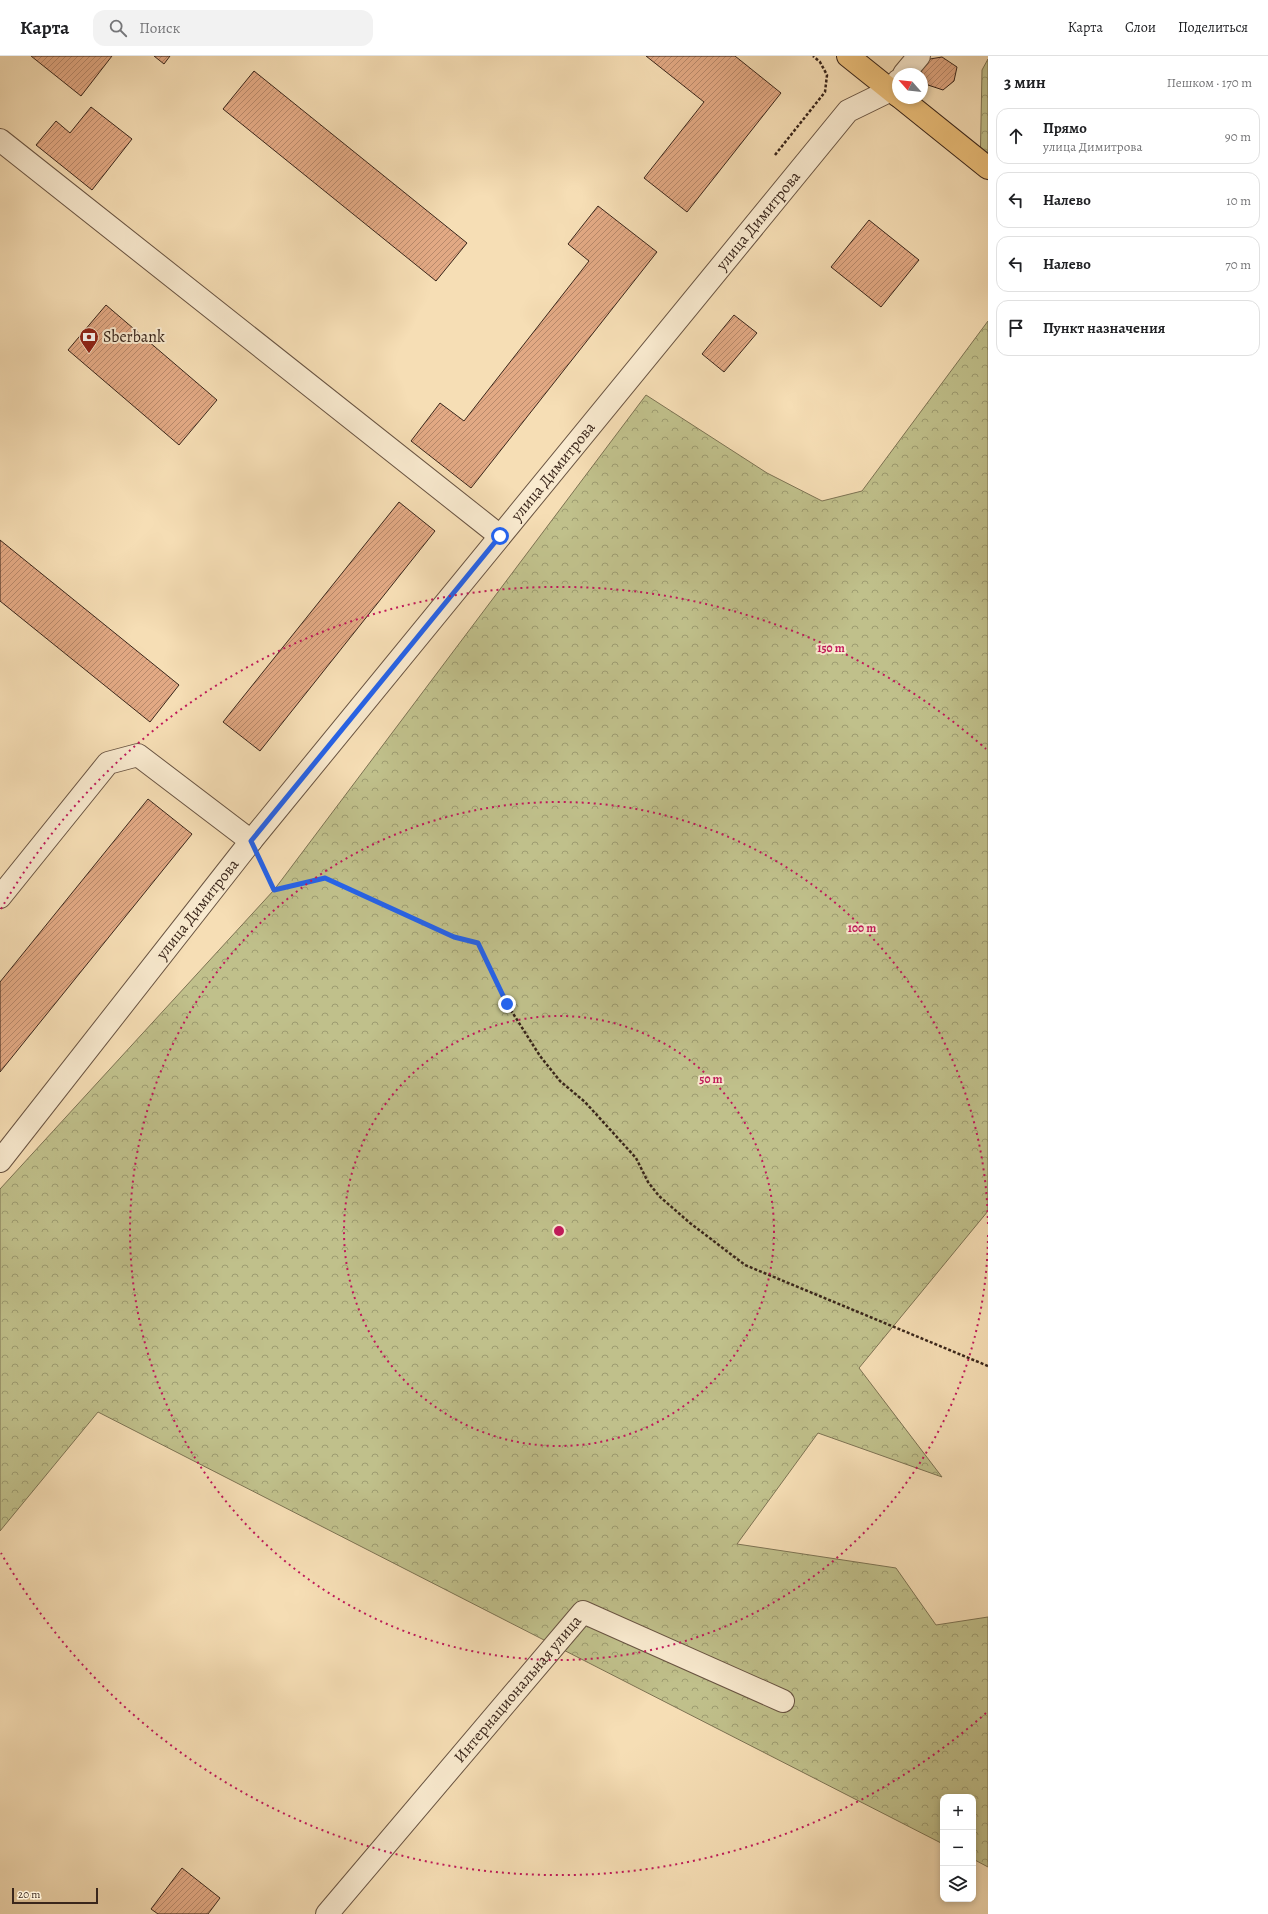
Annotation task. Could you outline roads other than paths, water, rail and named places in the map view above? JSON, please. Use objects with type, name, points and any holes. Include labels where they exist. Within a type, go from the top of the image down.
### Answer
[{"type":"main road","points":[[848,56],[892,84]]},
{"type":"main road","points":[[916,104],[988,168]]},
{"type":"street","name":"улица Димитрова","points":[[911,68],[919,56]]},
{"type":"street","name":"улица Димитрова","points":[[0,1161],[251,841],[848,111],[892,91]]},
{"type":"street","points":[[0,140],[500,536]]},
{"type":"street","points":[[0,897],[108,762],[138,755],[251,841]]},
{"type":"street","name":"Интернациональная улица","points":[[327,1914],[582,1612],[783,1701]]},
{"type":"place","name":"Sberbank","points":[[89,354]]}]
